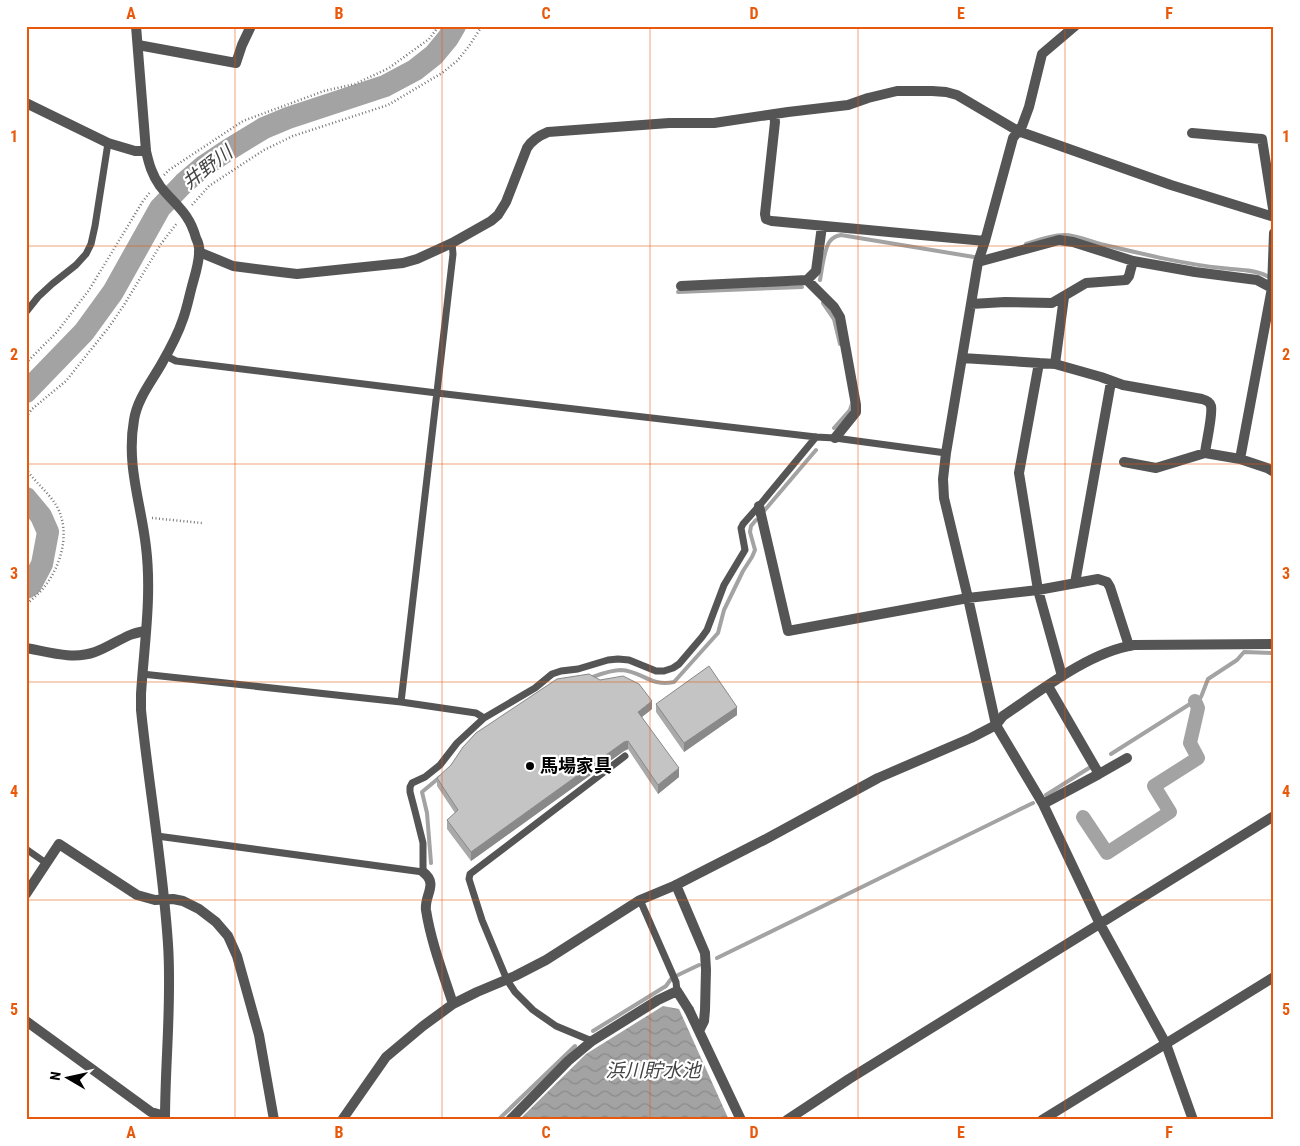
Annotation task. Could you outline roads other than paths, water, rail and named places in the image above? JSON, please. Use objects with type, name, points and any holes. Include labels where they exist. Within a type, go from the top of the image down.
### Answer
[{"type":"street","points":[[26,1021],[151,1112],[165,1118],[170,984],[164,899],[142,710],[142,674],[148,569],[142,520],[132,467],[131,440],[136,412],[183,320],[200,252],[194,230],[185,212],[159,184],[150,169],[146,151],[136,26]]},
{"type":"street","points":[[138,45],[236,63],[242,44],[251,26]]},
{"type":"street","points":[[1075,26],[1042,54],[1029,107],[1022,126],[1013,138],[978,262],[946,453],[943,479],[944,498],[996,725],[1043,804],[1100,924],[1166,1044],[1193,1120]]},
{"type":"street","points":[[200,252],[233,266],[297,274],[416,259],[452,243],[498,215],[506,202],[527,148],[532,141],[548,132],[669,123],[714,123],[848,105],[897,91],[932,91],[957,95],[1018,131],[1171,185],[1274,216],[1262,139],[1192,133]]},
{"type":"street","points":[[26,103],[108,144],[135,151],[146,151]]},
{"type":"street","points":[[774,114],[775,122],[766,219],[985,241]]},
{"type":"street","points":[[681,286],[807,280],[816,271],[822,226]]},
{"type":"street","points":[[1240,459],[1273,289],[1274,232]]},
{"type":"street","points":[[978,262],[1059,240],[1072,242],[1133,261],[1257,280],[1273,289]]},
{"type":"street","points":[[971,304],[1005,302],[1052,303],[1086,283],[1126,280],[1133,261]]},
{"type":"street","points":[[807,280],[834,307],[840,317],[853,386],[856,412],[835,438]]},
{"type":"street","points":[[1055,364],[1064,297]]},
{"type":"street","points":[[962,358],[1055,364],[1123,385],[1202,398],[1211,405],[1205,453]]},
{"type":"street","points":[[1039,363],[1019,473],[1038,590],[1062,676]]},
{"type":"street","points":[[1075,583],[1111,382]]},
{"type":"street","points":[[1124,462],[1156,468],[1205,453],[1240,459],[1274,472]]},
{"type":"street","points":[[759,506],[788,631],[968,598],[1038,590],[1098,579],[1107,582],[1110,587],[1129,646]]},
{"type":"street","points":[[26,648],[56,654],[84,655],[97,652],[132,634],[145,631]]},
{"type":"street","points":[[342,1120],[386,1057],[453,1004],[546,960],[640,900],[676,885],[764,840],[878,778],[962,742],[996,725],[1002,716],[1062,676],[1103,654],[1129,646],[1274,644]]},
{"type":"street","points":[[1048,686],[1099,774]]},
{"type":"street","points":[[1043,804],[1126,758]]},
{"type":"street","points":[[787,1120],[849,1079],[1274,816]]},
{"type":"street","points":[[26,894],[59,844],[137,895],[155,900],[173,899],[183,902],[199,909],[216,922],[228,936],[237,956],[259,1035],[274,1120]]},
{"type":"street","points":[[423,872],[431,880],[426,909],[435,949],[453,1004]]},
{"type":"street","points":[[676,885],[705,953],[705,1010],[704,1021],[699,1031]]},
{"type":"street","points":[[1042,1120],[1274,977]]},
{"type":"street","points":[[510,1120],[568,1061],[592,1041],[658,1000],[677,991],[689,1010],[741,1120]]},
{"type":"lane","points":[[26,312],[38,297],[76,265],[86,254],[91,244],[108,144]]},
{"type":"lane","points":[[401,702],[453,254],[452,243]]},
{"type":"lane","points":[[166,356],[176,361],[835,438],[946,453]]},
{"type":"lane","points":[[157,836],[423,872],[423,844],[410,792],[412,783],[440,765],[457,744],[484,718],[535,688],[552,674],[618,659],[629,660],[656,671],[664,671],[679,664],[707,630],[724,585],[745,550],[741,528],[743,524],[816,437]]},
{"type":"lane","points":[[142,674],[401,702],[476,713],[484,718]]},
{"type":"lane","points":[[592,1041],[556,1026],[533,1010],[515,992],[506,980],[482,920],[469,879],[470,874],[625,756]]},
{"type":"lane","points":[[26,849],[46,862]]},
{"type":"lane","points":[[640,900],[676,982],[677,991]]},
{"type":"water","name":"浜川貯水池","points":[[663,1006],[679,1009],[729,1120],[519,1120],[586,1054]]},
{"type":"waterway","name":"井野川","points":[[26,392],[84,332],[113,292],[160,208],[184,183],[204,166],[264,128],[288,118],[385,86],[415,70],[434,55],[455,26]]},
{"type":"waterway","points":[[820,280],[828,244],[833,238],[841,235],[974,257]]},
{"type":"waterway","points":[[1026,244],[1049,237],[1069,235],[1163,258],[1251,271],[1267,276]]},
{"type":"waterway","points":[[678,292],[802,287]]},
{"type":"waterway","points":[[823,303],[834,319],[840,344]]},
{"type":"waterway","points":[[834,428],[850,410],[852,404]]},
{"type":"waterway","points":[[764,511],[816,450]]},
{"type":"waterway","name":"井野川","points":[[26,498],[41,516],[48,532],[42,564],[31,585],[26,588]]},
{"type":"waterway","points":[[590,678],[609,671],[621,670],[635,673],[652,681],[674,682],[718,633],[724,610],[755,550],[750,532],[751,526],[756,520]]},
{"type":"waterway","points":[[1111,754],[1201,697],[1208,679],[1237,660],[1244,652],[1274,653]]},
{"type":"waterway","points":[[1083,817],[1107,853],[1170,812],[1154,786],[1198,758],[1190,743],[1198,708],[1195,701]]},
{"type":"waterway","points":[[1046,795],[1089,768]]},
{"type":"waterway","points":[[431,863],[427,813],[422,792],[440,777]]},
{"type":"waterway","points":[[717,958],[1033,803]]},
{"type":"waterway","points":[[678,975],[699,965]]},
{"type":"waterway","points":[[593,1031],[666,986],[671,979]]},
{"type":"waterway","points":[[498,1120],[575,1046]]},
{"type":"place","name":"馬場家具","points":[[530,766]]}]
